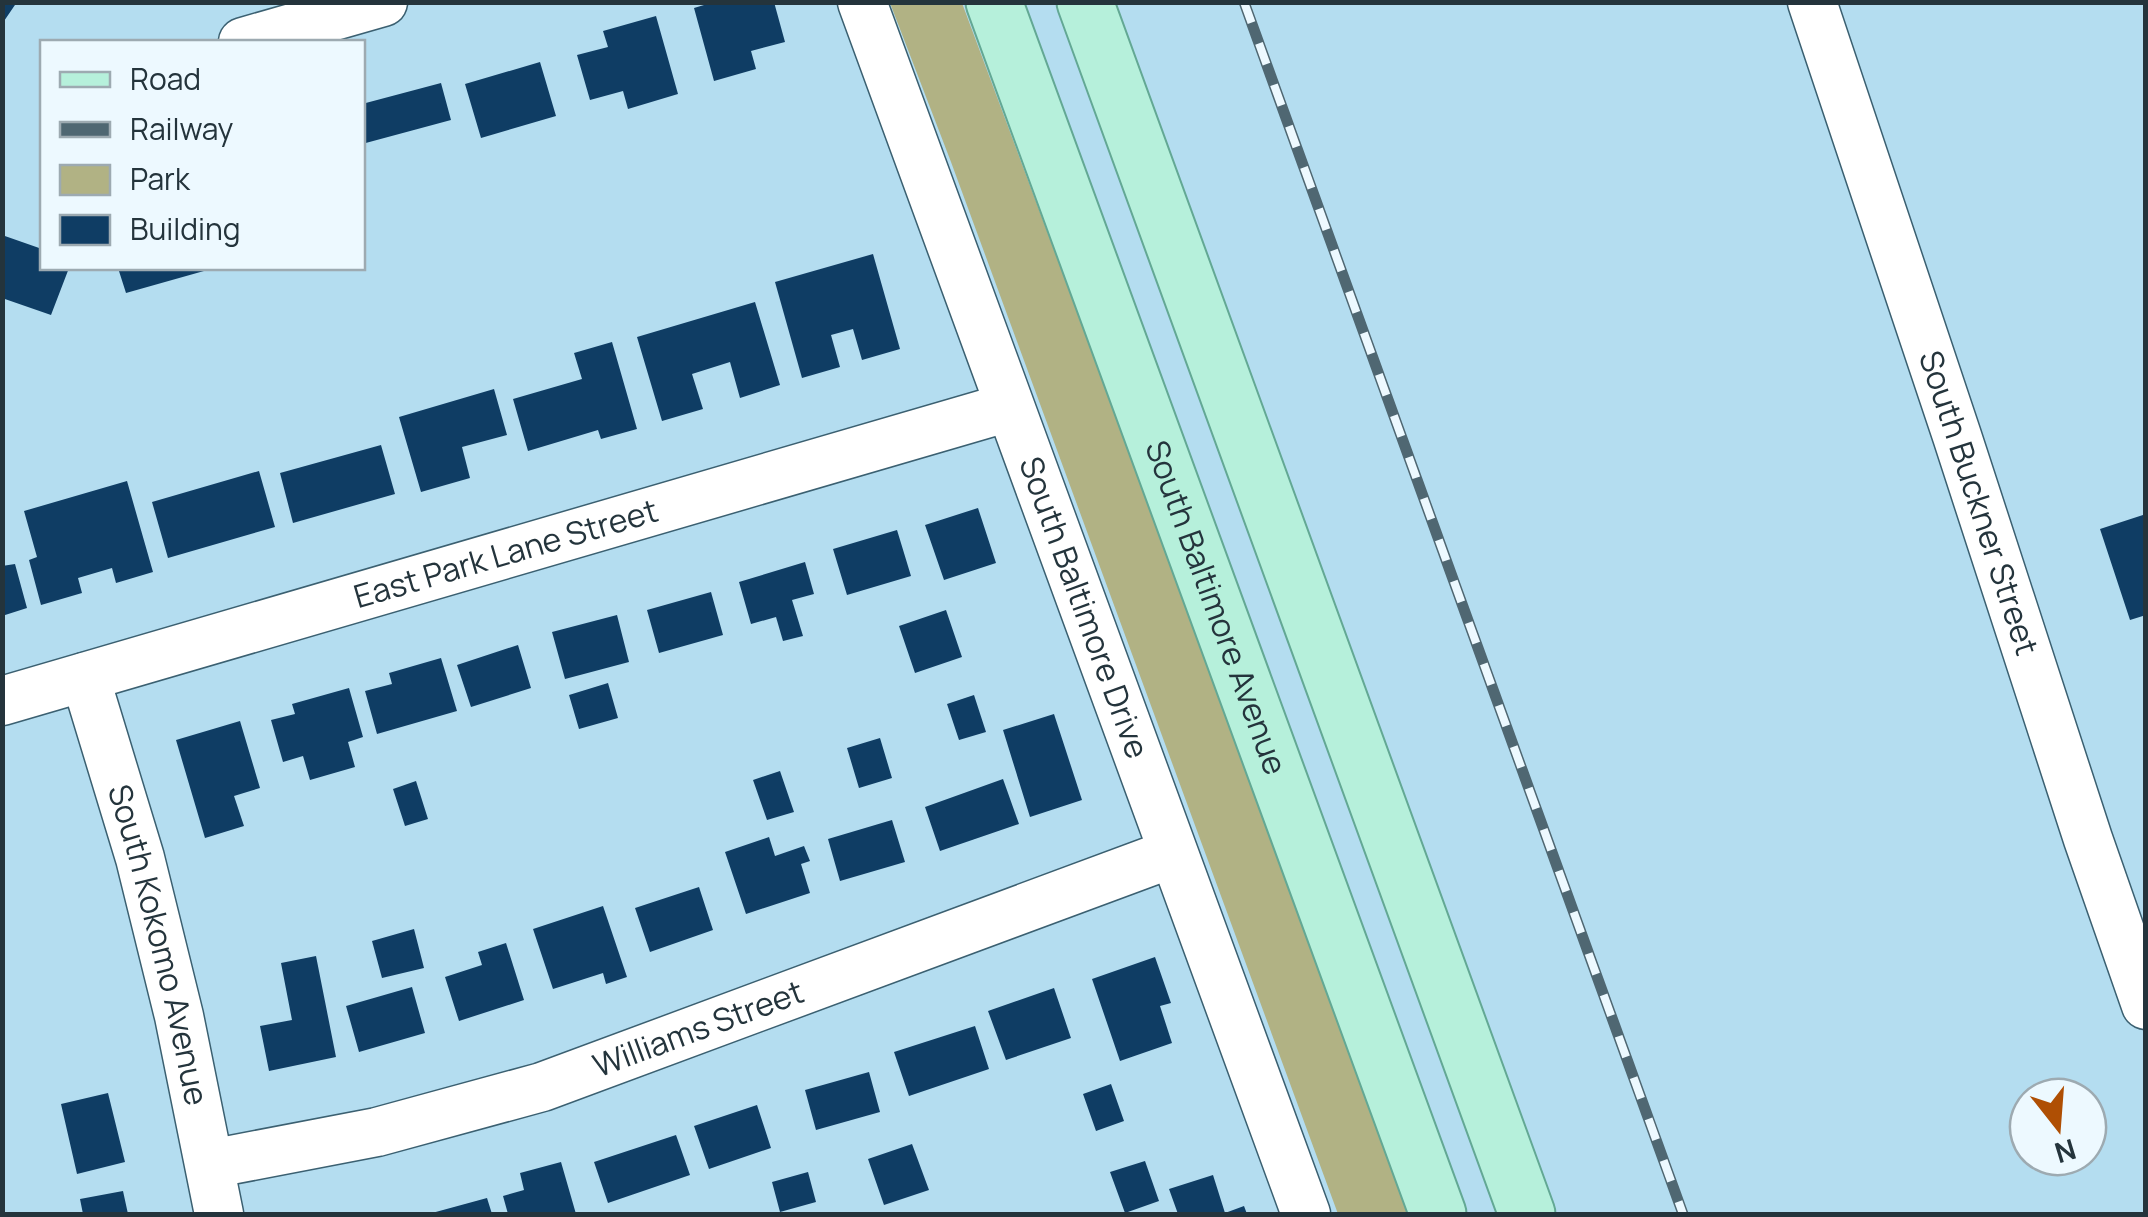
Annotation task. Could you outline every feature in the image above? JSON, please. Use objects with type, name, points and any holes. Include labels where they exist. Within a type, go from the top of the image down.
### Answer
[{"type":"main road","name":"South Baltimore Avenue","points":[[994,2],[1438,1214]]},
{"type":"main road","points":[[1086,2],[1526,1214]]},
{"type":"street","points":[[248,28],[382,2]]},
{"type":"street","name":"South Baltimore Drive","points":[[862,2],[1306,1214]]},
{"type":"street","name":"South Buckner Street","points":[[1812,2],[2146,1005]]},
{"type":"street","name":"East Park Lane Street","points":[[2,702],[1009,407]]},
{"type":"street","name":"South Kokomo Avenue","points":[[85,677],[140,858],[183,1032],[219,1214]]},
{"type":"street","name":"Williams Street","points":[[210,1164],[377,1132],[542,1087],[1173,853]]},
{"type":"green space","points":[[890,3],[962,3],[1408,1214],[1338,1214]]},
{"type":"building","points":[[2,2],[17,2],[2,24]]},
{"type":"building","points":[[714,2],[774,2],[785,42],[751,51],[756,69],[714,81],[694,8]]},
{"type":"building","points":[[656,16],[678,94],[628,109],[623,91],[590,100],[577,55],[608,47],[603,31]]},
{"type":"building","points":[[540,62],[556,116],[481,138],[465,84]]},
{"type":"building","points":[[441,83],[451,120],[365,143],[365,103]]},
{"type":"building","points":[[2,235],[40,248],[40,270],[68,270],[51,315],[2,298]]},
{"type":"building","points":[[873,254],[900,349],[862,360],[853,329],[831,335],[840,367],[802,378],[775,282]]},
{"type":"building","points":[[119,270],[207,270],[126,293]]},
{"type":"building","points":[[755,302],[780,385],[740,398],[730,362],[692,374],[703,409],[662,421],[637,337]]},
{"type":"building","points":[[612,342],[637,429],[601,439],[598,430],[528,451],[513,399],[582,379],[574,353]]},
{"type":"building","points":[[494,389],[507,435],[462,447],[470,478],[421,492],[399,417]]},
{"type":"building","points":[[381,445],[395,494],[293,523],[280,473]]},
{"type":"building","points":[[259,471],[275,527],[168,558],[152,502]]},
{"type":"building","points":[[127,481],[153,572],[116,583],[112,568],[78,578],[82,593],[41,605],[29,560],[37,557],[24,511]]},
{"type":"building","points":[[978,508],[996,563],[944,580],[925,525]]},
{"type":"building","points":[[2146,514],[2146,615],[2130,620],[2100,529]]},
{"type":"building","points":[[897,530],[911,576],[847,595],[833,549]]},
{"type":"building","points":[[805,562],[814,594],[792,600],[803,636],[783,641],[776,617],[751,624],[739,582]]},
{"type":"building","points":[[15,564],[27,608],[2,616],[2,566]]},
{"type":"building","points":[[711,592],[723,635],[659,653],[647,610]]},
{"type":"building","points":[[946,610],[962,657],[915,673],[899,626]]},
{"type":"building","points":[[617,615],[629,662],[565,679],[552,632]]},
{"type":"building","points":[[518,645],[531,688],[471,707],[457,665]]},
{"type":"building","points":[[441,658],[457,711],[377,734],[365,691],[392,684],[389,673]]},
{"type":"building","points":[[608,683],[618,718],[579,729],[569,695]]},
{"type":"building","points":[[349,688],[363,737],[348,742],[355,767],[310,780],[303,756],[283,762],[271,720],[295,714],[292,704]]},
{"type":"building","points":[[974,695],[986,732],[959,740],[947,704]]},
{"type":"building","points":[[1054,714],[1082,800],[1030,817],[1003,730]]},
{"type":"building","points":[[240,721],[260,788],[234,796],[244,826],[205,838],[176,740]]},
{"type":"building","points":[[880,738],[892,778],[859,788],[847,748]]},
{"type":"building","points":[[780,771],[794,812],[767,820],[753,780]]},
{"type":"building","points":[[1003,779],[1019,824],[940,851],[925,807]]},
{"type":"building","points":[[416,781],[428,819],[405,826],[393,789]]},
{"type":"building","points":[[892,820],[905,862],[840,881],[828,839]]},
{"type":"building","points":[[769,837],[775,856],[804,846],[810,861],[801,864],[810,893],[746,914],[725,852]]},
{"type":"building","points":[[699,887],[713,930],[650,952],[635,908]]},
{"type":"building","points":[[603,906],[627,977],[606,984],[603,973],[553,989],[533,929]]},
{"type":"building","points":[[414,929],[424,968],[382,978],[372,941]]},
{"type":"building","points":[[506,943],[524,1000],[459,1021],[445,977],[482,965],[478,952]]},
{"type":"building","points":[[316,956],[336,1057],[269,1071],[260,1026],[292,1020],[281,963]]},
{"type":"building","points":[[1155,957],[1171,1003],[1160,1006],[1172,1043],[1120,1061],[1092,979]]},
{"type":"building","points":[[412,987],[425,1033],[359,1052],[346,1006]]},
{"type":"building","points":[[1054,988],[1071,1038],[1006,1060],[988,1011]]},
{"type":"building","points":[[975,1026],[989,1069],[909,1096],[894,1052]]},
{"type":"building","points":[[869,1072],[880,1112],[816,1130],[805,1090]]},
{"type":"building","points":[[1111,1084],[1124,1121],[1096,1131],[1083,1094]]},
{"type":"building","points":[[108,1093],[125,1162],[77,1174],[61,1104]]},
{"type":"building","points":[[757,1105],[771,1148],[709,1169],[694,1126]]},
{"type":"building","points":[[676,1135],[690,1175],[608,1203],[594,1162]]},
{"type":"building","points":[[912,1144],[929,1190],[884,1205],[868,1159]]},
{"type":"building","points":[[1145,1161],[1159,1201],[1125,1213],[1110,1172]]},
{"type":"building","points":[[561,1162],[576,1214],[508,1214],[503,1196],[524,1190],[520,1173]]},
{"type":"building","points":[[808,1172],[816,1202],[780,1212],[772,1182]]},
{"type":"building","points":[[1213,1175],[1225,1213],[1244,1206],[1247,1214],[1178,1214],[1169,1189]]},
{"type":"building","points":[[123,1191],[128,1214],[83,1214],[80,1199]]},
{"type":"building","points":[[487,1198],[492,1214],[432,1213]]},
{"type":"railway","points":[[1244,2],[1683,1214]]}]
